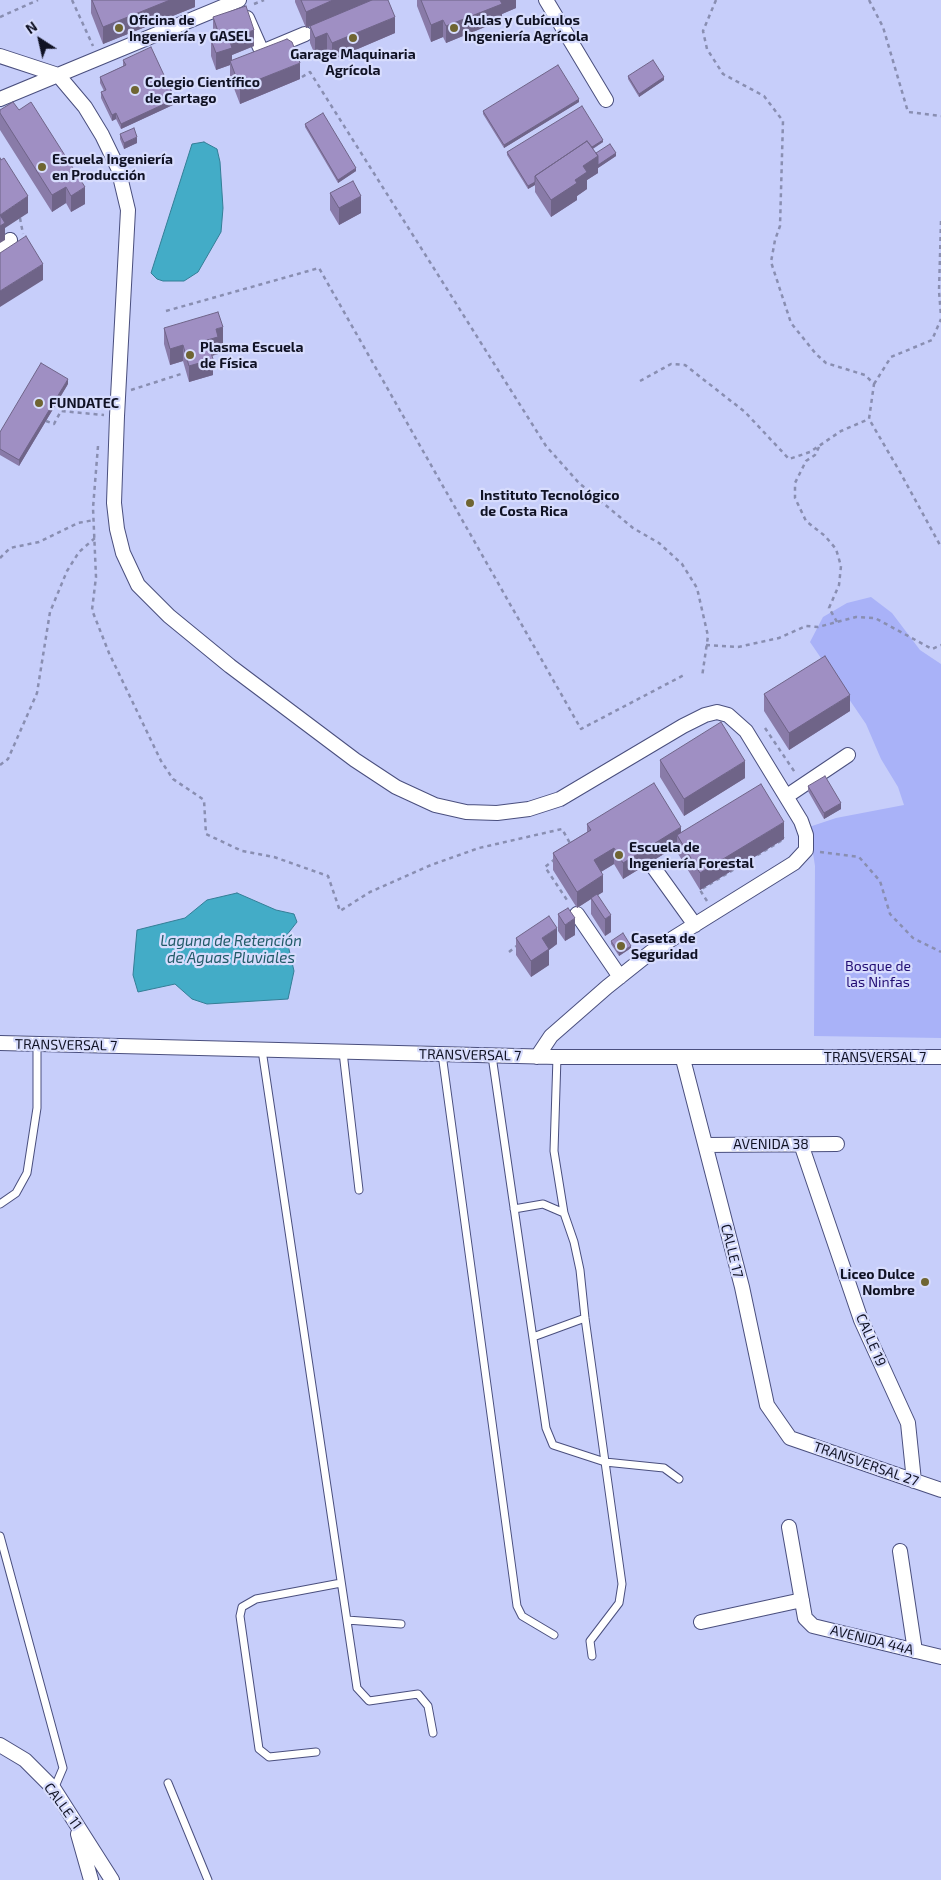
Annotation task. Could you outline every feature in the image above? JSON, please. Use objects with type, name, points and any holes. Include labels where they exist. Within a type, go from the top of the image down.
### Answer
[{"type":"street","points":[[0,99],[238,0],[262,52],[305,34]]},
{"type":"street","points":[[546,0],[606,100]]},
{"type":"street","points":[[0,56],[58,75],[85,107],[102,135],[118,168],[128,210],[114,503],[117,529],[123,553],[138,585],[169,616],[230,666],[355,760],[396,787],[435,805],[466,812],[497,813],[530,809],[560,800],[683,726],[705,715],[717,712],[728,715],[746,731],[802,821],[806,835],[806,850],[794,863],[781,873],[651,952],[551,1036],[537,1057]]},
{"type":"street","points":[[787,796],[848,755]]},
{"type":"street","points":[[654,868],[695,925]]},
{"type":"street","points":[[577,914],[620,977]]},
{"type":"street","name":"TRANSVERSAL 7","points":[[0,1043],[537,1057],[941,1057]]},
{"type":"street","name":"CALLE 17","points":[[683,1058],[742,1287],[766,1405],[790,1438]]},
{"type":"street","name":"CALLE 19","points":[[800,1144],[861,1320],[908,1423],[914,1481]]},
{"type":"street","name":"AVENIDA 38","points":[[706,1145],[837,1144]]},
{"type":"street","name":"TRANSVERSAL 27","points":[[790,1438],[941,1490]]},
{"type":"street","points":[[701,1622],[802,1600],[789,1527]]},
{"type":"street","points":[[900,1551],[915,1651]]},
{"type":"street","name":"AVENIDA 44A","points":[[802,1600],[805,1618],[812,1626],[941,1657]]},
{"type":"street","name":"CALLE 11","points":[[0,1745],[25,1760],[54,1789],[73,1816],[112,1880]]},
{"type":"street","points":[[73,1816],[91,1880]]},
{"type":"lane","points":[[0,1204],[16,1193],[27,1173],[37,1108],[37,1044]]},
{"type":"lane","points":[[262,1050],[357,1688],[369,1701],[418,1694],[428,1706],[433,1733]]},
{"type":"lane","points":[[343,1052],[359,1190]]},
{"type":"lane","points":[[442,1054],[517,1606],[522,1616],[554,1635]]},
{"type":"lane","points":[[492,1056],[546,1428],[553,1445],[605,1462],[664,1468],[680,1479]]},
{"type":"lane","points":[[557,1057],[554,1151],[564,1213],[574,1242],[580,1270],[622,1584],[619,1603],[590,1641],[592,1656]]},
{"type":"lane","points":[[514,1209],[543,1204],[564,1213]]},
{"type":"lane","points":[[533,1337],[585,1318]]},
{"type":"lane","points":[[0,1536],[63,1768],[54,1789]]},
{"type":"lane","points":[[316,1752],[269,1757],[259,1748],[240,1616],[242,1607],[256,1599],[341,1583]]},
{"type":"lane","points":[[347,1620],[401,1624]]},
{"type":"lane","points":[[168,1783],[208,1880]]},
{"type":"path","points":[[0,16],[38,0]]},
{"type":"path","points":[[72,0],[99,58]]},
{"type":"path","points":[[254,4],[264,0]]},
{"type":"path","points":[[716,0],[703,31],[708,49],[723,74],[764,96],[784,121],[780,226],[774,240],[771,262],[791,323],[816,354],[826,363],[865,375],[874,384]]},
{"type":"path","points":[[869,0],[883,27],[908,112],[941,116]]},
{"type":"path","points":[[302,77],[310,72],[546,446],[579,483],[633,528],[659,543],[682,564],[697,588],[708,636],[702,677]]},
{"type":"path","points":[[941,221],[939,291],[941,318],[932,340],[891,357],[874,384],[868,419],[900,472],[941,547]]},
{"type":"path","points":[[166,311],[319,268],[581,729],[684,675]]},
{"type":"path","points":[[640,381],[671,364],[684,366],[745,412],[789,459],[810,452],[841,431],[868,419]]},
{"type":"path","points":[[128,392],[181,374]]},
{"type":"path","points":[[46,421],[54,424],[61,411],[106,415]]},
{"type":"path","points":[[98,446],[94,520],[96,577],[92,610],[109,653],[161,761],[173,779],[204,800],[206,834],[242,852],[274,857],[328,876],[340,911],[370,892],[432,865],[479,848],[562,829],[572,847],[579,842]]},
{"type":"path","points":[[819,446],[815,455],[806,461],[795,483],[795,498],[806,522],[825,536],[836,549],[841,566],[839,584],[829,608],[837,622]]},
{"type":"path","points":[[0,558],[10,548],[39,542],[78,523],[94,520]]},
{"type":"path","points":[[0,765],[8,759],[37,693],[50,612],[67,571],[78,552],[95,538]]},
{"type":"path","points":[[706,645],[738,647],[779,638],[806,626],[818,627],[856,616],[875,618],[932,649],[941,645]]},
{"type":"path","points":[[765,728],[804,785]]},
{"type":"path","points":[[700,890],[784,839],[779,831]]},
{"type":"path","points":[[806,850],[859,858],[880,881],[890,914],[913,938],[941,952]]},
{"type":"path","points":[[558,857],[544,867],[577,914]]},
{"type":"path","points":[[695,882],[711,907]]},
{"type":"path","points":[[509,952],[525,941]]},
{"type":"green space","name":"Bosque de las Ninfas","points":[[871,597],[892,613],[920,650],[941,664],[941,1038],[814,1036],[815,866],[809,827],[836,818],[904,805],[898,787],[881,759],[866,724],[810,642],[823,617],[847,603]]},
{"type":"water","points":[[204,142],[217,149],[220,162],[223,208],[221,232],[198,272],[184,281],[163,281],[157,279],[151,273],[192,144]]},
{"type":"water","name":"Laguna de Retención de Aguas Pluviales","points":[[237,893],[276,910],[294,914],[297,922],[286,936],[294,971],[288,999],[207,1004],[192,999],[175,984],[138,992],[133,975],[137,930],[185,918],[207,900]]},
{"type":"building","points":[[92,0],[170,0],[103,27]]},
{"type":"building","points":[[301,0],[333,0],[306,12]]},
{"type":"building","points":[[372,0],[388,0],[395,17],[332,43],[327,33],[315,38],[310,26]]},
{"type":"building","points":[[421,0],[500,0],[502,4],[446,26],[443,20],[431,25]]},
{"type":"building","points":[[246,6],[254,30],[229,39],[232,48],[216,53],[211,40],[220,37],[213,17]]},
{"type":"building","points":[[287,39],[292,42],[300,63],[240,87],[230,61]]},
{"type":"building","name":"Colegio Científico de Cartago","points":[[151,47],[175,99],[121,124],[116,113],[112,115],[101,92],[106,90],[100,77],[126,65],[123,60]]},
{"type":"building","points":[[653,60],[664,77],[639,94],[628,76]]},
{"type":"building","points":[[558,65],[579,99],[504,145],[483,111]]},
{"type":"building","points":[[13,102],[19,110],[31,102],[85,187],[71,196],[66,187],[52,195],[0,113],[0,110]]},
{"type":"building","points":[[582,106],[603,140],[592,147],[587,141],[535,176],[535,182],[528,186],[507,152]]},
{"type":"building","points":[[323,113],[356,168],[338,180],[305,124]]},
{"type":"building","points":[[134,128],[137,137],[124,143],[120,134]]},
{"type":"building","points":[[587,141],[598,156],[583,166],[587,172],[575,180],[577,183],[551,200],[535,176]]},
{"type":"building","points":[[610,144],[616,153],[598,165],[596,153]]},
{"type":"building","points":[[0,158],[1,160],[4,158],[28,196],[0,215]]},
{"type":"building","points":[[353,181],[361,196],[339,208],[330,193]]},
{"type":"building","points":[[0,215],[5,223],[0,226]]},
{"type":"building","points":[[26,236],[43,264],[0,291],[0,253]]},
{"type":"building","points":[[218,312],[223,327],[216,329],[218,337],[207,340],[213,359],[189,366],[183,345],[170,349],[164,328]]},
{"type":"building","name":"FUNDATEC","points":[[41,363],[68,379],[19,460],[0,449],[0,432]]},
{"type":"building","points":[[825,656],[850,695],[789,733],[764,694]]},
{"type":"building","points":[[721,722],[745,761],[684,799],[660,760]]},
{"type":"building","points":[[825,776],[841,803],[824,813],[808,786]]},
{"type":"building","name":"Escuela de Ingeniería Forestal","points":[[654,783],[681,827],[623,863],[614,848],[594,860],[603,875],[577,892],[553,853],[591,830],[587,824]]},
{"type":"building","points":[[761,784],[784,822],[700,873],[677,835]]},
{"type":"building","points":[[597,894],[611,915],[605,919],[591,898]]},
{"type":"building","points":[[568,908],[575,918],[565,925],[558,914]]},
{"type":"building","points":[[549,916],[557,928],[542,938],[549,949],[531,961],[516,938]]},
{"type":"building","name":"Caseta de Seguridad","points":[[623,933],[631,946],[619,953],[611,941]]},
{"type":"place","name":"Oficina de Ingeniería y GASEL","points":[[119,28]]},
{"type":"place","name":"Aulas y Cubículos Ingeniería Agrícola","points":[[454,28]]},
{"type":"place","name":"Garage Maquinaria Agrícola","points":[[353,38]]},
{"type":"place","name":"Colegio Científico de Cartago","points":[[135,90]]},
{"type":"place","name":"Escuela Ingeniería en Producción","points":[[42,167]]},
{"type":"place","name":"Plasma Escuela de Física","points":[[190,355]]},
{"type":"place","name":"FUNDATEC","points":[[39,403]]},
{"type":"place","name":"Instituto Tecnológico de Costa Rica","points":[[470,503]]},
{"type":"place","name":"Escuela de Ingeniería Forestal","points":[[619,855]]},
{"type":"place","name":"Caseta de Seguridad","points":[[621,946]]},
{"type":"place","name":"Liceo Dulce Nombre","points":[[925,1282]]}]
